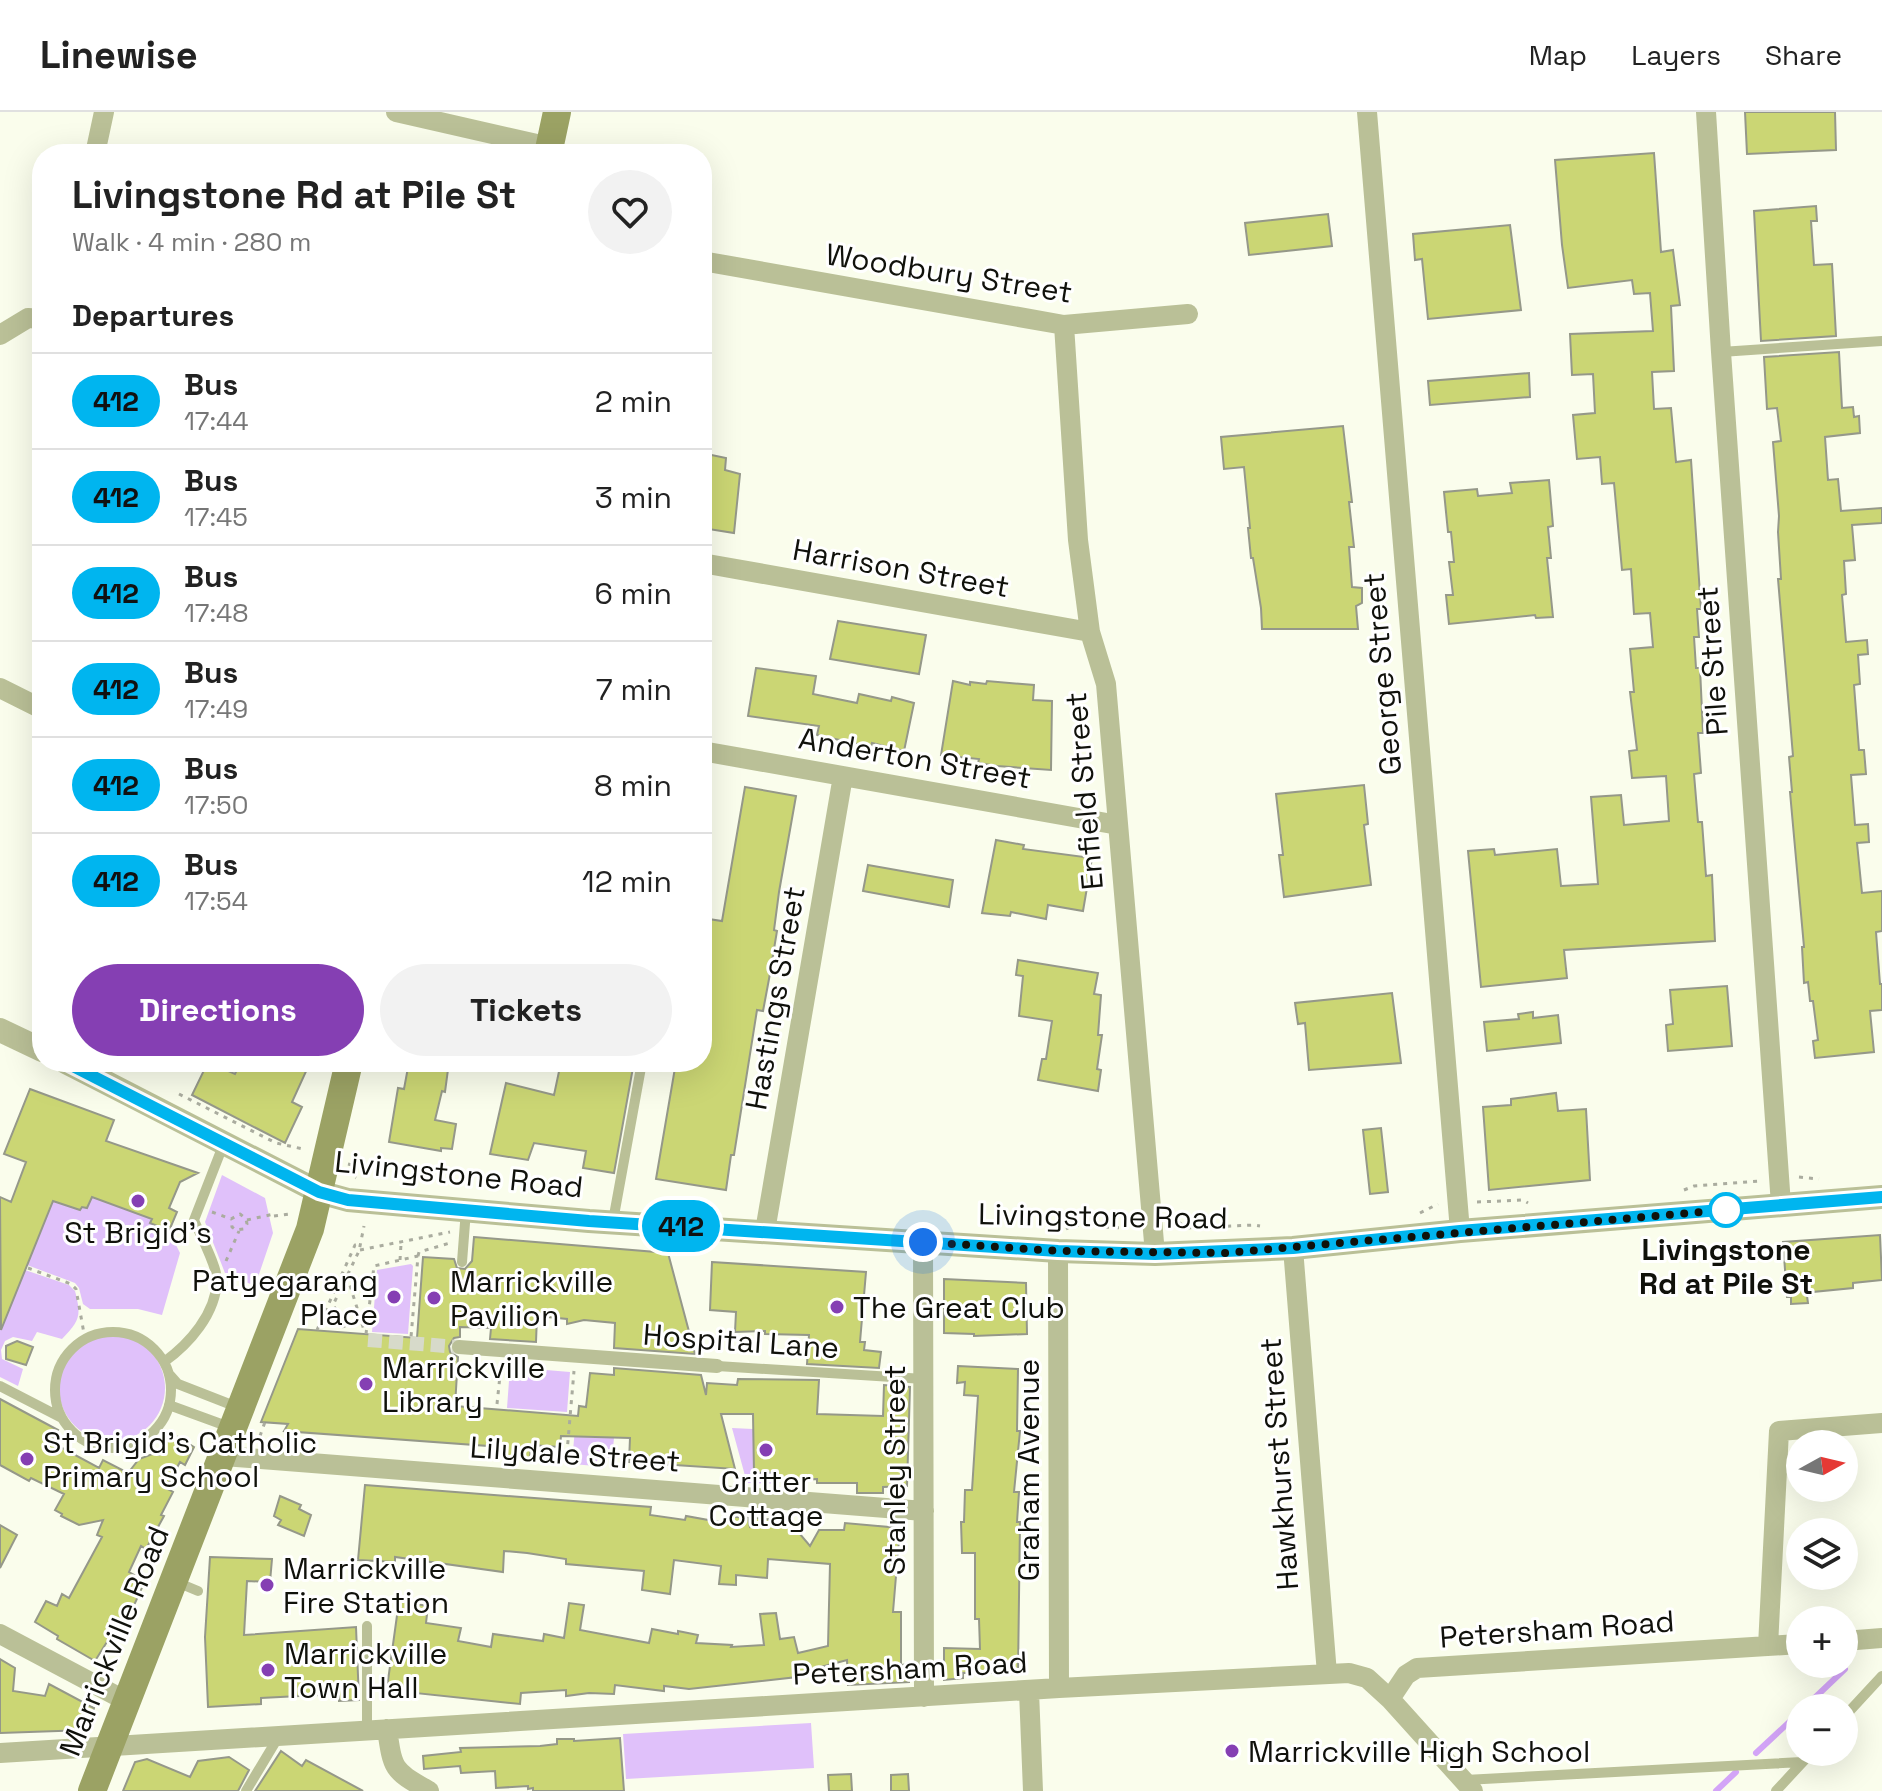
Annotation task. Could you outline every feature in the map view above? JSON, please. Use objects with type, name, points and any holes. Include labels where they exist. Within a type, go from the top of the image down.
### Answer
[{"type":"main road","points":[[550,144],[557,112]]},
{"type":"main road","name":"Marrickville Road","points":[[92,1791],[128,1702],[186,1586],[223,1456],[250,1424],[310,1229],[347,1072]]},
{"type":"street","points":[[97,144],[104,112]]},
{"type":"street","points":[[396,112],[525,144]]},
{"type":"street","name":"George Street","points":[[1367,112],[1460,1231]]},
{"type":"street","name":"Pile Street","points":[[1706,112],[1781,1205]]},
{"type":"street","name":"Woodbury Street","points":[[712,263],[1064,325],[1188,314]]},
{"type":"street","points":[[0,335],[32,318]]},
{"type":"street","name":"Enfield Street","points":[[1064,325],[1078,540],[1090,632],[1106,684],[1155,1254]]},
{"type":"street","name":"Harrison Street","points":[[712,565],[1090,632]]},
{"type":"street","points":[[0,688],[32,704]]},
{"type":"street","name":"Anderton Street","points":[[712,753],[1118,825]]},
{"type":"street","name":"Hastings Street","points":[[765,1231],[843,776]]},
{"type":"street","points":[[0,1030],[32,1045]]},
{"type":"street","name":"Livingstone Road","points":[[86,1072],[319,1192],[460,1221],[613,1222],[1058,1251],[1155,1254],[1293,1248],[1460,1231],[1882,1197]]},
{"type":"street","name":"Stanley Street","points":[[923,1242],[924,1697]]},
{"type":"street","name":"Hawkhurst Street","points":[[1293,1248],[1327,1674]]},
{"type":"street","name":"Graham Avenue","points":[[1058,1251],[1059,1688]]},
{"type":"street","name":"Hospital Lane","points":[[459,1347],[717,1366]]},
{"type":"street","points":[[1768,1646],[1779,1431],[1882,1423]]},
{"type":"street","name":"Lilydale Street","points":[[223,1456],[924,1511]]},
{"type":"street","points":[[0,1634],[128,1702]]},
{"type":"street","points":[[1858,1640],[1882,1638]]},
{"type":"street","name":"Petersham Road","points":[[0,1753],[1327,1674],[1357,1674],[1367,1678],[1390,1699],[1406,1675],[1417,1668],[1786,1645]]},
{"type":"street","points":[[1029,1691],[1033,1791]]},
{"type":"street","points":[[1390,1699],[1468,1786]]},
{"type":"street","points":[[377,1730],[399,1774],[429,1791]]},
{"type":"lane","points":[[1721,352],[1882,341]]},
{"type":"lane","points":[[613,1222],[640,1072]]},
{"type":"lane","points":[[164,1362],[185,1347],[193,1332],[208,1318],[217,1278],[194,1220],[224,1143]]},
{"type":"lane","points":[[460,1221],[462,1262]]},
{"type":"lane","points":[[169,1373],[169,1405],[158,1428],[126,1448],[107,1449],[89,1444],[73,1433],[62,1418],[55,1400],[55,1381],[61,1363],[73,1347],[85,1339],[108,1332],[128,1333],[146,1342],[178,1384],[250,1424]]},
{"type":"lane","name":"Hospital Lane","points":[[717,1366],[924,1379]]},
{"type":"lane","points":[[0,1386],[62,1418]]},
{"type":"lane","points":[[169,1405],[250,1424]]},
{"type":"lane","points":[[367,1626],[377,1730]]},
{"type":"lane","points":[[1858,1702],[1882,1676]]},
{"type":"lane","points":[[246,1791],[279,1736]]},
{"type":"lane","points":[[1468,1786],[1786,1763]]},
{"type":"lane","points":[[1776,1791],[1798,1766]]},
{"type":"path","points":[[179,1094],[276,1143],[305,1149]]},
{"type":"path","points":[[1793,1177],[1808,1176]]},
{"type":"path","points":[[1694,1186],[1766,1180]]},
{"type":"path","points":[[1469,1201],[1484,1204],[1523,1200]]},
{"type":"path","points":[[1425,1209],[1442,1203]]},
{"type":"path","points":[[199,1208],[231,1219],[240,1214],[247,1220]]},
{"type":"path","points":[[247,1220],[289,1214]]},
{"type":"path","points":[[1074,1225],[1122,1228],[1129,1217]]},
{"type":"path","points":[[231,1219],[232,1227],[239,1231]]},
{"type":"path","points":[[217,1278],[247,1220]]},
{"type":"path","points":[[1176,1220],[1186,1228],[1254,1225]]},
{"type":"path","points":[[359,1251],[401,1244],[460,1221]]},
{"type":"path","points":[[344,1328],[343,1320],[333,1305],[359,1251],[364,1226]]},
{"type":"path","points":[[411,1337],[419,1252],[463,1243]]},
{"type":"path","points":[[400,1260],[401,1244]]},
{"type":"path","points":[[317,1330],[355,1245],[360,1245]]},
{"type":"path","points":[[347,1276],[366,1334],[374,1266],[418,1256]]},
{"type":"path","points":[[28,1268],[71,1284],[76,1289],[85,1339]]},
{"type":"path","points":[[497,1404],[502,1351]]},
{"type":"path","points":[[565,1484],[575,1356]]},
{"type":"shaded area","points":[[222,1175],[265,1198],[273,1233],[255,1286],[225,1273],[205,1222]]},
{"type":"shaded area","points":[[92,1197],[152,1219],[150,1223],[169,1231],[180,1253],[162,1315],[138,1309],[90,1309],[83,1304],[75,1283],[27,1265],[53,1201],[80,1210],[88,1207]]},
{"type":"shaded area","points":[[411,1264],[408,1334],[372,1332],[377,1270]]},
{"type":"shaded area","points":[[25,1270],[69,1285],[75,1291],[78,1313],[75,1323],[62,1339],[37,1332],[32,1341],[13,1337],[5,1341],[1,1350],[2,1359],[23,1369],[18,1386],[0,1377],[0,1300],[10,1304]]},
{"type":"shaded area","points":[[112,1335],[132,1339],[149,1351],[161,1368],[165,1388],[161,1408],[149,1425],[132,1437],[112,1441],[92,1437],[75,1425],[63,1408],[59,1388],[63,1368],[75,1351],[92,1339]]},
{"type":"shaded area","points":[[510,1367],[570,1372],[567,1412],[507,1408]]},
{"type":"shaded area","points":[[575,1427],[586,1437],[614,1438],[612,1458],[598,1457],[596,1466],[572,1464]]},
{"type":"shaded area","points":[[732,1428],[753,1429],[754,1472],[778,1472],[778,1484],[747,1483]]},
{"type":"shaded area","points":[[811,1723],[814,1768],[626,1779],[623,1734]]},
{"type":"building","points":[[1745,112],[1835,112],[1836,150],[1747,154]]},
{"type":"building","points":[[1654,153],[1661,252],[1673,250],[1680,305],[1671,306],[1674,371],[1652,372],[1654,409],[1671,408],[1676,462],[1691,460],[1701,609],[1697,609],[1699,637],[1694,637],[1696,668],[1700,668],[1703,733],[1698,733],[1701,773],[1694,774],[1706,876],[1712,875],[1715,941],[1564,950],[1567,978],[1481,987],[1468,851],[1494,849],[1495,855],[1557,849],[1561,886],[1598,884],[1591,797],[1621,795],[1624,825],[1669,821],[1666,776],[1632,778],[1629,751],[1637,750],[1630,692],[1634,692],[1630,649],[1653,647],[1650,613],[1634,614],[1631,569],[1622,570],[1614,483],[1602,484],[1600,457],[1577,459],[1573,415],[1595,413],[1593,374],[1572,375],[1570,334],[1653,331],[1650,293],[1634,294],[1632,280],[1568,288],[1555,160]]},
{"type":"building","points":[[1816,206],[1817,221],[1811,221],[1814,265],[1832,264],[1836,336],[1761,341],[1754,211]]},
{"type":"building","points":[[1328,214],[1332,246],[1249,255],[1245,223]]},
{"type":"building","points":[[1510,225],[1521,310],[1428,319],[1422,259],[1415,260],[1413,234]]},
{"type":"building","points":[[1839,352],[1842,408],[1853,407],[1854,417],[1859,416],[1860,433],[1825,437],[1828,480],[1838,479],[1841,511],[1882,508],[1882,523],[1852,525],[1855,560],[1844,561],[1846,594],[1842,595],[1846,642],[1867,640],[1868,654],[1858,655],[1860,684],[1854,685],[1859,750],[1864,750],[1866,774],[1851,775],[1855,825],[1868,824],[1869,842],[1857,843],[1862,893],[1882,891],[1882,931],[1876,932],[1882,1010],[1870,1011],[1874,1052],[1815,1058],[1813,1041],[1818,1040],[1813,1001],[1810,1001],[1808,982],[1804,983],[1804,947],[1790,792],[1789,757],[1793,756],[1778,579],[1781,579],[1779,516],[1773,442],[1781,441],[1777,408],[1767,409],[1764,357]]},
{"type":"building","points":[[1529,373],[1530,397],[1430,405],[1428,381]]},
{"type":"building","points":[[1343,426],[1352,502],[1349,502],[1354,547],[1349,547],[1352,587],[1362,588],[1362,603],[1356,606],[1358,629],[1262,629],[1251,558],[1244,467],[1224,469],[1221,437]]},
{"type":"building","points":[[712,455],[726,458],[725,470],[740,474],[734,533],[712,530]]},
{"type":"building","points":[[1549,480],[1553,526],[1548,527],[1551,558],[1547,558],[1553,617],[1536,618],[1535,615],[1449,624],[1446,595],[1453,595],[1449,562],[1454,562],[1444,492],[1477,489],[1478,496],[1512,493],[1510,483]]},
{"type":"building","points":[[838,621],[926,635],[919,674],[830,659]]},
{"type":"building","points":[[756,668],[816,676],[813,694],[857,703],[859,694],[914,703],[904,751],[817,735],[819,726],[748,716]]},
{"type":"building","points":[[953,681],[970,685],[970,682],[986,684],[987,681],[1034,685],[1033,700],[1052,701],[1051,770],[997,766],[978,763],[979,759],[941,755]]},
{"type":"building","points":[[1364,785],[1368,824],[1364,825],[1371,885],[1284,897],[1276,794]]},
{"type":"building","points":[[745,787],[796,796],[779,892],[774,930],[777,931],[769,979],[763,1011],[757,1010],[726,1190],[656,1179],[674,1072],[712,1072],[712,920],[722,921]]},
{"type":"building","points":[[996,840],[1024,845],[1023,849],[1092,858],[1083,911],[1048,905],[1046,919],[1011,912],[1010,916],[982,913]]},
{"type":"building","points":[[868,865],[953,880],[949,907],[863,891]]},
{"type":"building","points":[[1018,960],[1098,973],[1094,994],[1101,995],[1098,1035],[1102,1035],[1097,1069],[1101,1070],[1098,1091],[1038,1080],[1042,1059],[1046,1059],[1052,1021],[1019,1016],[1023,976],[1016,975]]},
{"type":"building","points":[[1727,986],[1732,1046],[1668,1051],[1666,1025],[1673,1024],[1670,990]]},
{"type":"building","points":[[1392,993],[1401,1063],[1309,1070],[1305,1023],[1298,1024],[1295,1003]]},
{"type":"building","points":[[1533,1012],[1533,1018],[1558,1015],[1561,1043],[1487,1051],[1484,1022],[1519,1019],[1518,1014]]},
{"type":"building","points":[[203,1072],[306,1072],[292,1102],[302,1107],[285,1143],[192,1095]]},
{"type":"building","points":[[407,1072],[448,1072],[445,1092],[442,1091],[435,1120],[456,1124],[452,1149],[441,1148],[441,1151],[389,1142],[398,1088],[404,1089]]},
{"type":"building","points":[[559,1072],[632,1072],[614,1173],[583,1168],[586,1151],[534,1143],[528,1160],[490,1154],[506,1083],[554,1095]]},
{"type":"building","name":"St Brigid's","points":[[30,1089],[114,1120],[106,1141],[198,1173],[180,1182],[169,1208],[177,1212],[169,1231],[150,1223],[152,1219],[92,1197],[87,1208],[80,1210],[53,1201],[1,1330],[0,1197],[11,1202],[26,1162],[4,1154]]},
{"type":"building","points":[[1556,1093],[1558,1111],[1586,1109],[1590,1180],[1489,1190],[1483,1107],[1511,1105],[1511,1099]]},
{"type":"building","points":[[1381,1128],[1388,1192],[1370,1194],[1363,1130]]},
{"type":"building","points":[[1880,1235],[1882,1280],[1853,1283],[1853,1288],[1813,1292],[1812,1296],[1807,1296],[1808,1303],[1791,1304],[1791,1297],[1787,1297],[1783,1242]]},
{"type":"building","points":[[474,1237],[668,1253],[695,1354],[614,1348],[615,1323],[584,1320],[567,1324],[567,1319],[537,1316],[536,1342],[490,1339],[491,1328],[460,1327],[460,1337],[454,1338],[449,1346],[450,1352],[458,1357],[455,1406],[578,1416],[579,1406],[586,1407],[590,1373],[614,1375],[614,1368],[701,1375],[706,1395],[707,1383],[737,1385],[738,1379],[819,1380],[817,1414],[883,1416],[884,1385],[910,1387],[907,1486],[883,1487],[883,1493],[857,1493],[857,1483],[817,1483],[817,1479],[778,1480],[778,1472],[754,1473],[753,1414],[721,1414],[735,1469],[629,1462],[630,1438],[561,1436],[560,1447],[531,1445],[530,1458],[488,1454],[488,1446],[284,1431],[288,1424],[261,1422],[298,1329],[417,1338],[423,1257],[454,1259],[457,1268],[465,1269],[472,1261]]},
{"type":"building","points":[[712,1262],[866,1272],[860,1342],[865,1342],[864,1350],[881,1352],[879,1368],[807,1364],[809,1335],[735,1332],[736,1312],[710,1310]]},
{"type":"building","points":[[944,1279],[1026,1283],[1027,1334],[974,1336],[944,1333]]},
{"type":"building","points":[[17,1341],[33,1347],[26,1365],[6,1359],[6,1346]]},
{"type":"building","points":[[958,1366],[1018,1369],[1017,1431],[1020,1431],[1014,1492],[1019,1492],[1017,1522],[1020,1522],[1018,1673],[963,1673],[963,1678],[944,1680],[944,1648],[980,1649],[979,1619],[975,1619],[975,1553],[962,1553],[961,1522],[964,1522],[965,1490],[972,1490],[978,1396],[964,1395],[965,1382],[957,1383]]},
{"type":"building","points":[[0,1399],[58,1430],[51,1442],[99,1468],[103,1460],[128,1473],[139,1459],[155,1453],[159,1455],[170,1437],[176,1441],[178,1437],[194,1447],[185,1465],[180,1462],[166,1488],[173,1492],[161,1515],[164,1516],[146,1549],[141,1546],[129,1572],[145,1581],[131,1612],[127,1610],[95,1661],[35,1622],[46,1601],[57,1606],[62,1594],[69,1598],[102,1537],[97,1535],[103,1520],[79,1525],[61,1516],[55,1510],[64,1494],[31,1478],[29,1481],[0,1465]]},
{"type":"building","points":[[365,1485],[651,1507],[650,1515],[685,1520],[686,1516],[725,1523],[726,1516],[748,1518],[750,1527],[754,1526],[754,1518],[789,1521],[810,1546],[819,1530],[844,1530],[845,1523],[900,1528],[893,1612],[901,1612],[901,1665],[909,1664],[909,1682],[848,1685],[847,1660],[802,1672],[797,1677],[689,1689],[664,1686],[664,1691],[615,1685],[614,1694],[566,1696],[566,1690],[521,1693],[520,1704],[416,1693],[416,1697],[386,1695],[399,1601],[428,1606],[426,1623],[461,1628],[458,1641],[491,1647],[493,1634],[543,1641],[544,1634],[564,1638],[569,1603],[584,1605],[580,1630],[649,1643],[652,1629],[678,1634],[678,1631],[698,1635],[696,1643],[731,1647],[764,1645],[760,1614],[776,1613],[780,1639],[794,1637],[798,1653],[828,1646],[830,1564],[768,1559],[767,1578],[736,1575],[736,1585],[719,1584],[721,1566],[674,1560],[670,1594],[642,1590],[644,1571],[566,1564],[566,1559],[527,1553],[504,1551],[503,1572],[395,1557],[395,1562],[358,1560]]},
{"type":"building","points":[[280,1496],[301,1505],[299,1509],[311,1515],[304,1536],[278,1525],[281,1520],[274,1516]]},
{"type":"building","points":[[0,1525],[17,1535],[0,1568]]},
{"type":"building","points":[[210,1557],[272,1559],[270,1582],[247,1581],[244,1635],[356,1627],[359,1700],[339,1701],[339,1694],[261,1698],[261,1704],[208,1707],[205,1637]]},
{"type":"building","points":[[0,1659],[15,1668],[13,1691],[45,1696],[49,1684],[94,1708],[87,1730],[0,1733]]},
{"type":"building","points":[[620,1738],[624,1791],[533,1791],[528,1786],[496,1788],[495,1771],[461,1773],[460,1766],[424,1769],[423,1756],[461,1752],[460,1748],[540,1746],[557,1744],[557,1739]]},
{"type":"building","points":[[281,1751],[302,1766],[306,1760],[363,1791],[255,1791]]},
{"type":"building","points":[[229,1757],[249,1770],[238,1791],[123,1791],[135,1762],[147,1759],[190,1777],[198,1761]]},
{"type":"building","points":[[851,1774],[852,1791],[829,1791],[828,1775]]},
{"type":"building","points":[[908,1774],[909,1791],[891,1791],[891,1775]]},
{"type":"waterway","points":[[1819,1694],[1836,1678]]},
{"type":"waterway","points":[[1756,1753],[1786,1725]]},
{"type":"waterway","points":[[1716,1791],[1736,1772]]},
{"type":"tunnel","points":[[368,1340],[459,1347]]},
{"type":"bus line","name":"412","points":[[85,1072],[319,1192],[348,1200],[589,1221],[1058,1251],[1224,1253],[1882,1197]]},
{"type":"place","name":"St Brigid's","points":[[138,1201]]},
{"type":"place","name":"Livingstone Rd at Pile St","points":[[1726,1210]]},
{"type":"place","name":"Patyegarang Place","points":[[394,1297]]},
{"type":"place","name":"Marrickville Pavilion","points":[[434,1298]]},
{"type":"place","name":"The Great Club","points":[[837,1307]]},
{"type":"place","name":"Marrickville Library","points":[[366,1384]]},
{"type":"place","name":"Critter Cottage","points":[[766,1450]]},
{"type":"place","name":"St Brigid's Catholic Primary School","points":[[27,1459]]},
{"type":"place","name":"Marrickville Fire Station","points":[[267,1585]]},
{"type":"place","name":"Marrickville Town Hall","points":[[268,1670]]},
{"type":"place","name":"Marrickville High School","points":[[1232,1751]]},
{"type":"route","points":[[923,1242],[1058,1251],[1224,1253],[1726,1210]]}]
